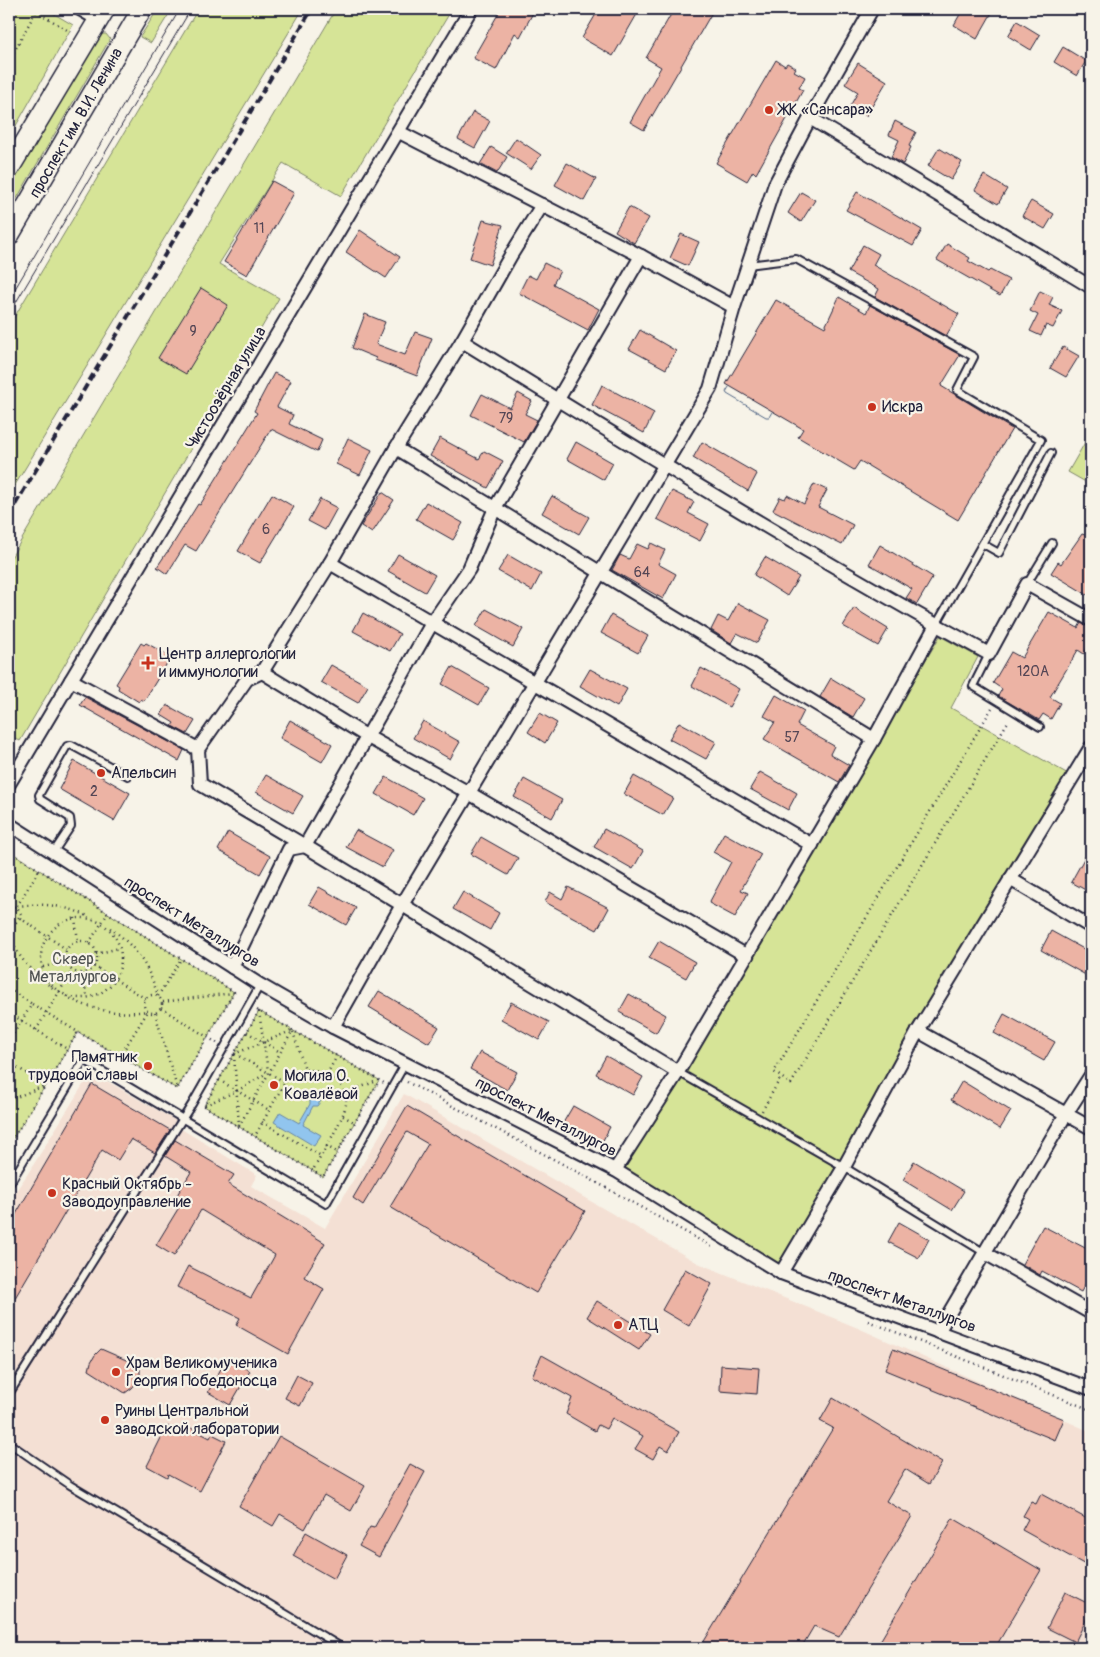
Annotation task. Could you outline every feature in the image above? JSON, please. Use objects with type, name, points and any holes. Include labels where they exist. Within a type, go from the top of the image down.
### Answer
[{"type":"main road","name":"проспект им. В.И. Ленина","points":[[9,236],[142,9]]},
{"type":"main road","points":[[102,14],[128,34]]},
{"type":"main road","name":"проспект им. В.И. Ленина","points":[[9,169],[102,14]]},
{"type":"street","points":[[80,9],[102,14]]},
{"type":"street","name":"Чистоозёрная улица","points":[[9,784],[471,9]]},
{"type":"street","points":[[334,1027],[402,905],[710,388],[734,307],[775,184],[872,9]]},
{"type":"street","points":[[810,118],[1091,287]]},
{"type":"street","points":[[399,132],[641,256],[734,307]]},
{"type":"street","points":[[542,205],[396,448],[330,563],[262,672],[247,679],[198,749],[200,784],[678,1072]]},
{"type":"street","points":[[232,967],[289,849],[305,846],[432,623],[469,569],[495,508],[641,256]]},
{"type":"street","points":[[462,341],[664,466],[989,654],[1027,584],[1091,620]]},
{"type":"street","points":[[396,448],[874,739]]},
{"type":"street","points":[[330,563],[812,845]]},
{"type":"street","points":[[615,1170],[678,1072],[812,845],[874,739],[936,625]]},
{"type":"street","points":[[262,672],[368,738],[469,793],[746,956]]},
{"type":"street","points":[[71,680],[198,749]]},
{"type":"street","points":[[781,1274],[844,1167],[918,1030],[1091,747]]},
{"type":"street","name":"проспект Металлургов","points":[[9,824],[260,985],[334,1027],[615,1170],[781,1274],[1091,1389]]},
{"type":"street","points":[[1010,879],[1091,927]]},
{"type":"street","points":[[918,1030],[1091,1128]]},
{"type":"street","points":[[938,1332],[1066,1114],[1091,1075]]},
{"type":"street","points":[[984,1252],[1091,1313]]},
{"type":"lane","points":[[748,265],[796,259],[974,358],[957,390],[1041,440],[936,625]]},
{"type":"lane","points":[[982,544],[998,553],[1052,453]]},
{"type":"lane","points":[[1027,584],[1052,543]]},
{"type":"lane","points":[[989,654],[972,686],[1040,727]]},
{"type":"lane","points":[[53,853],[72,822],[70,818],[40,799],[39,795],[67,746],[71,745],[128,776]]},
{"type":"lane","points":[[9,1394],[183,1118],[260,985]]},
{"type":"lane","points":[[9,1185],[84,1060],[326,1204],[405,1064]]},
{"type":"lane","points":[[678,1072],[844,1167],[984,1252]]},
{"type":"lane","points":[[9,1443],[70,1485],[343,1648]]},
{"type":"path","points":[[32,9],[73,33]]},
{"type":"path","points":[[9,61],[36,12]]},
{"type":"path","points":[[996,700],[774,1072],[781,1078],[791,1084],[1014,712]]},
{"type":"path","points":[[9,851],[234,992]]},
{"type":"path","points":[[17,906],[39,870]]},
{"type":"path","points":[[9,906],[39,904],[60,906],[102,922],[121,936],[138,954],[152,975],[158,996],[162,1002],[162,1008]]},
{"type":"path","points":[[9,922],[16,922],[20,918],[20,911],[17,906]]},
{"type":"path","points":[[89,943],[108,913]]},
{"type":"path","points":[[20,918],[67,949]]},
{"type":"path","points":[[75,918],[78,941]]},
{"type":"path","points":[[75,918],[89,918],[102,922],[118,940],[120,948],[120,967],[115,979],[107,989],[87,997],[72,997],[59,992],[49,982],[41,956],[44,943],[51,931],[62,922],[75,918]]},
{"type":"path","points":[[9,928],[10,938],[27,966],[43,981],[78,1004],[101,1010],[129,1013],[148,1011],[155,1013]]},
{"type":"path","points":[[78,941],[89,943],[96,954],[94,966],[82,974],[72,971],[65,962],[64,956],[67,949],[78,941]]},
{"type":"path","points":[[96,954],[120,948]]},
{"type":"path","points":[[158,996],[181,959]]},
{"type":"path","points":[[43,967],[65,962]]},
{"type":"path","points":[[94,966],[146,999]]},
{"type":"path","points":[[36,1030],[72,971]]},
{"type":"path","points":[[82,974],[87,997]]},
{"type":"path","points":[[9,989],[78,1032],[178,1088]]},
{"type":"path","points":[[162,1002],[234,992]]},
{"type":"path","points":[[178,1088],[234,992]]},
{"type":"path","points":[[148,1011],[144,1006],[146,999],[151,994],[158,996]]},
{"type":"path","points":[[9,1041],[32,1004]]},
{"type":"path","points":[[162,1008],[208,1037]]},
{"type":"path","points":[[155,1013],[162,1008]]},
{"type":"path","points":[[120,1056],[148,1011]]},
{"type":"path","points":[[204,1106],[259,1011],[268,1072]]},
{"type":"path","points":[[9,1012],[67,1049]]},
{"type":"path","points":[[155,1013],[178,1088]]},
{"type":"path","points":[[234,1054],[293,1030]]},
{"type":"path","points":[[239,1126],[293,1030]]},
{"type":"path","points":[[293,1030],[305,1069]]},
{"type":"path","points":[[9,1145],[78,1032]]},
{"type":"path","points":[[247,1032],[280,1052]]},
{"type":"path","points":[[234,1054],[285,1082]]},
{"type":"path","points":[[234,1054],[239,1126]]},
{"type":"path","points":[[327,1074],[337,1056]]},
{"type":"path","points":[[9,1062],[46,1086]]},
{"type":"path","points":[[255,1136],[285,1082],[296,1072],[305,1069],[327,1074],[338,1082],[345,1093],[346,1103],[343,1116],[312,1170]]},
{"type":"path","points":[[204,1106],[237,1091],[268,1072]]},
{"type":"path","points":[[758,1118],[781,1078]]},
{"type":"path","points":[[219,1080],[269,1110]]},
{"type":"path","points":[[204,1106],[323,1177],[379,1080],[345,1093]]},
{"type":"path","points":[[9,1100],[46,1086]]},
{"type":"path","points":[[343,1116],[354,1122]]},
{"type":"path","points":[[262,1122],[321,1156]]},
{"type":"path","points":[[326,1146],[337,1152]]},
{"type":"shaded area","points":[[91,1072],[180,1123],[178,1127],[257,1175],[251,1186],[325,1228],[404,1094],[698,1263],[858,1328],[1091,1432],[1091,1648],[9,1648],[9,1201]]},
{"type":"green space","points":[[9,9],[46,9],[73,25],[9,138]]},
{"type":"green space","points":[[158,9],[172,9],[151,43],[140,37]]},
{"type":"green space","points":[[198,9],[303,9],[9,495],[9,326]]},
{"type":"green space","points":[[336,9],[452,9],[341,196],[283,163],[219,264],[279,298],[20,741],[9,735],[9,561]]},
{"type":"green space","points":[[100,34],[106,34],[110,39],[9,212],[9,188]]},
{"type":"green space","points":[[1091,432],[1091,485],[1068,472]]},
{"type":"green space","points":[[940,636],[978,657],[951,708],[1070,775],[784,1271],[621,1174]]},
{"type":"green space","name":"Сквер Металлургов","points":[[9,851],[234,992],[177,1089],[78,1032],[9,1145]]},
{"type":"green space","points":[[259,1011],[379,1080],[323,1177],[204,1106]]},
{"type":"water","points":[[313,1095],[319,1097],[321,1101],[317,1106],[313,1106],[303,1125],[321,1135],[314,1146],[274,1122],[280,1112],[299,1123],[310,1104],[310,1097]]},
{"type":"building","points":[[501,9],[535,9],[520,37],[515,33],[496,70],[473,58]]},
{"type":"building","points":[[599,9],[640,9],[613,56],[582,38]]},
{"type":"building","points":[[674,9],[714,9],[644,130],[630,122],[661,67],[646,58]]},
{"type":"building","points":[[963,9],[994,9],[977,39],[954,25]]},
{"type":"building","points":[[1017,21],[1040,35],[1031,50],[1008,36]]},
{"type":"building","points":[[1063,47],[1086,61],[1077,76],[1054,62]]},
{"type":"building","name":"ЖК «Сансара»","points":[[776,60],[785,66],[787,63],[796,68],[794,71],[805,77],[799,88],[803,90],[756,174],[753,171],[747,181],[716,163]]},
{"type":"building","points":[[858,63],[887,81],[866,116],[850,106],[858,92],[845,84]]},
{"type":"building","points":[[473,112],[490,121],[475,148],[458,139]]},
{"type":"building","points":[[895,121],[916,132],[903,164],[891,157],[899,140],[889,135]]},
{"type":"building","points":[[516,138],[541,155],[531,169],[506,153]]},
{"type":"building","points":[[491,147],[507,157],[497,173],[480,164]]},
{"type":"building","points":[[939,148],[962,162],[951,180],[928,166]]},
{"type":"building","points":[[567,163],[596,179],[584,201],[555,185]]},
{"type":"building","points":[[984,175],[1007,189],[998,204],[975,190]]},
{"type":"building","points":[[272,181],[294,193],[247,275],[224,262]]},
{"type":"building","points":[[801,192],[815,200],[801,222],[788,213]]},
{"type":"building","points":[[857,192],[922,230],[913,246],[846,210]]},
{"type":"building","points":[[1031,201],[1054,214],[1045,229],[1022,216]]},
{"type":"building","points":[[629,207],[649,218],[634,243],[615,231]]},
{"type":"building","points":[[483,220],[503,225],[490,265],[470,258]]},
{"type":"building","points":[[360,230],[400,257],[386,278],[346,252]]},
{"type":"building","points":[[681,234],[699,242],[688,266],[670,258]]},
{"type":"building","points":[[947,244],[970,258],[968,261],[988,272],[990,270],[1009,280],[1000,296],[937,260]]},
{"type":"building","points":[[863,245],[879,254],[873,265],[959,314],[946,336],[875,297],[879,289],[848,272]]},
{"type":"building","points":[[544,263],[560,271],[553,284],[599,309],[588,330],[519,293],[528,275],[536,279]]},
{"type":"building","points":[[201,288],[228,305],[186,374],[158,358]]},
{"type":"building","points":[[1040,291],[1053,297],[1049,305],[1062,311],[1053,328],[1046,325],[1041,336],[1030,331],[1038,315],[1030,311]]},
{"type":"building","name":"Искра","points":[[839,297],[866,313],[870,305],[960,355],[941,386],[1012,429],[958,520],[860,461],[854,470],[798,437],[803,429],[726,384],[776,300],[825,327]]},
{"type":"building","points":[[365,314],[385,322],[376,344],[405,355],[415,332],[432,338],[417,376],[375,360],[376,358],[352,348]]},
{"type":"building","points":[[640,330],[676,351],[666,369],[629,349]]},
{"type":"building","points":[[1063,347],[1079,356],[1066,377],[1050,368]]},
{"type":"building","points":[[274,373],[291,381],[277,407],[293,415],[289,424],[322,440],[317,452],[271,429],[196,551],[185,545],[167,574],[157,567],[198,504],[200,505],[257,413],[254,411]]},
{"type":"building","points":[[602,385],[654,413],[644,433],[592,405]]},
{"type":"building","points":[[518,393],[532,401],[525,414],[537,420],[524,442],[471,415],[482,394],[510,408]]},
{"type":"building","points":[[348,438],[372,450],[360,475],[336,464]]},
{"type":"building","points":[[440,438],[479,459],[484,451],[503,461],[488,488],[430,456]]},
{"type":"building","points":[[576,442],[613,463],[604,480],[567,459]]},
{"type":"building","points":[[702,442],[757,474],[748,491],[693,458]]},
{"type":"building","points":[[814,484],[827,490],[818,507],[853,525],[842,545],[773,510],[780,497],[785,499],[787,495],[804,504]]},
{"type":"building","points":[[672,491],[694,502],[688,513],[709,524],[700,541],[657,519]]},
{"type":"building","points":[[382,492],[394,500],[372,533],[361,526]]},
{"type":"building","points":[[272,494],[294,507],[260,563],[238,551]]},
{"type":"building","points":[[552,496],[589,517],[579,534],[542,513]]},
{"type":"building","points":[[320,499],[337,508],[325,530],[308,521]]},
{"type":"building","points":[[426,502],[463,523],[453,540],[416,519]]},
{"type":"building","points":[[1082,534],[1091,537],[1091,597],[1051,573],[1058,562],[1061,564]]},
{"type":"building","points":[[651,543],[665,550],[658,564],[676,574],[663,599],[612,570],[620,555],[629,559],[637,544],[648,549]]},
{"type":"building","points":[[880,545],[933,577],[917,604],[906,598],[912,589],[869,564]]},
{"type":"building","points":[[398,554],[435,575],[425,592],[388,571]]},
{"type":"building","points":[[508,555],[541,574],[532,591],[498,571]]},
{"type":"building","points":[[765,557],[799,577],[787,596],[754,575]]},
{"type":"building","points":[[738,603],[770,620],[757,643],[737,633],[731,643],[711,630],[718,616],[728,621]]},
{"type":"building","points":[[854,608],[888,629],[878,646],[843,626]]},
{"type":"building","points":[[486,609],[523,629],[513,647],[476,626]]},
{"type":"building","points":[[1049,612],[1078,628],[1081,623],[1091,628],[1091,640],[1084,654],[1078,650],[1050,697],[1060,703],[1051,719],[1043,714],[1039,720],[998,696],[1002,689],[993,683],[1011,652],[1022,658]]},
{"type":"building","points":[[363,613],[400,634],[390,651],[353,631]]},
{"type":"building","points":[[611,615],[648,636],[638,653],[601,633]]},
{"type":"building","points":[[141,643],[144,645],[146,643],[168,655],[166,658],[169,660],[144,701],[141,699],[139,702],[118,689],[119,686],[116,684]]},
{"type":"building","points":[[331,665],[368,686],[358,703],[321,682]]},
{"type":"building","points":[[452,667],[489,688],[479,705],[442,684]]},
{"type":"building","points":[[701,668],[739,689],[729,707],[692,686]]},
{"type":"building","points":[[590,669],[627,689],[617,707],[580,686]]},
{"type":"building","points":[[831,678],[864,698],[853,717],[820,697]]},
{"type":"building","points":[[776,695],[804,711],[797,725],[834,746],[830,754],[849,765],[839,782],[764,739],[775,722],[764,716]]},
{"type":"building","points":[[85,697],[184,750],[179,761],[80,705]]},
{"type":"building","points":[[167,705],[195,721],[187,734],[172,726],[174,723],[161,715]]},
{"type":"building","points":[[540,713],[557,723],[545,743],[528,732]]},
{"type":"building","points":[[290,720],[332,744],[322,762],[280,738]]},
{"type":"building","points":[[423,721],[460,742],[450,759],[413,738]]},
{"type":"building","points":[[679,722],[716,742],[706,759],[669,739]]},
{"type":"building","points":[[74,761],[130,793],[114,821],[59,789]]},
{"type":"building","points":[[760,772],[797,793],[788,810],[750,789]]},
{"type":"building","points":[[266,775],[303,796],[293,813],[256,792]]},
{"type":"building","points":[[634,776],[673,798],[663,815],[624,794]]},
{"type":"building","points":[[386,777],[423,798],[413,815],[376,794]]},
{"type":"building","points":[[524,779],[562,800],[552,818],[514,797]]},
{"type":"building","points":[[604,829],[643,851],[633,869],[594,847]]},
{"type":"building","points":[[356,830],[393,850],[383,867],[346,847]]},
{"type":"building","points":[[228,832],[270,856],[260,874],[218,850]]},
{"type":"building","points":[[724,833],[761,854],[741,890],[748,893],[735,917],[709,903],[731,862],[713,852]]},
{"type":"building","points":[[481,837],[518,858],[508,875],[471,854]]},
{"type":"building","points":[[1091,846],[1091,893],[1071,882]]},
{"type":"building","points":[[319,887],[356,908],[346,925],[309,904]]},
{"type":"building","points":[[568,887],[609,908],[597,930],[545,902],[550,892],[562,899]]},
{"type":"building","points":[[463,892],[499,913],[490,930],[453,909]]},
{"type":"building","points":[[1051,931],[1091,953],[1091,978],[1041,950]]},
{"type":"building","points":[[659,941],[695,962],[686,978],[649,958]]},
{"type":"building","points":[[379,991],[439,1027],[429,1043],[369,1007]]},
{"type":"building","points":[[629,994],[666,1015],[656,1033],[619,1012]]},
{"type":"building","points":[[511,1002],[549,1022],[539,1040],[501,1019]]},
{"type":"building","points":[[1004,1014],[1055,1042],[1044,1061],[994,1033]]},
{"type":"building","points":[[480,1052],[517,1072],[507,1090],[470,1069]]},
{"type":"building","points":[[606,1056],[643,1077],[633,1095],[596,1074]]},
{"type":"building","points":[[962,1081],[1011,1111],[1000,1129],[951,1100]]},
{"type":"building","name":"Красный Октябрь - Заводоуправление","points":[[92,1084],[170,1130],[155,1153],[131,1139],[118,1160],[102,1150],[9,1308],[9,1226]]},
{"type":"building","points":[[407,1106],[585,1211],[536,1293],[390,1207],[428,1144],[407,1132],[363,1205],[353,1198]]},
{"type":"building","points":[[573,1106],[610,1127],[601,1144],[563,1123]]},
{"type":"building","points":[[175,1140],[234,1175],[228,1184],[325,1243],[304,1277],[324,1289],[288,1354],[236,1325],[240,1318],[177,1287],[188,1266],[251,1298],[275,1255],[201,1210],[174,1256],[156,1245],[184,1199],[177,1195],[191,1172],[165,1156]]},
{"type":"building","points":[[914,1161],[964,1191],[952,1210],[903,1180]]},
{"type":"building","points":[[899,1222],[929,1239],[919,1258],[888,1242]]},
{"type":"building","points":[[1043,1226],[1091,1251],[1091,1273],[1081,1292],[1042,1271],[1040,1275],[1022,1264]]},
{"type":"building","points":[[685,1269],[712,1284],[689,1326],[662,1310]]},
{"type":"building","name":"АТЦ","points":[[597,1301],[650,1334],[639,1350],[587,1317]]},
{"type":"building","name":"Храм Великомученика Георгия Победоносца","points":[[101,1349],[140,1366],[137,1382],[125,1393],[89,1370],[95,1355]]},
{"type":"building","points":[[893,1349],[1064,1419],[1055,1440],[885,1370]]},
{"type":"building","points":[[542,1355],[679,1432],[668,1451],[660,1446],[653,1459],[635,1449],[643,1436],[612,1418],[606,1429],[598,1425],[595,1431],[566,1414],[572,1398],[532,1376]]},
{"type":"building","points":[[227,1358],[250,1371],[230,1405],[208,1392]]},
{"type":"building","points":[[721,1365],[759,1368],[757,1394],[720,1391]]},
{"type":"building","points":[[297,1375],[312,1383],[300,1406],[285,1398]]},
{"type":"building","points":[[833,1398],[942,1463],[929,1484],[905,1469],[886,1501],[912,1516],[839,1637],[814,1626],[801,1648],[700,1648],[833,1428],[820,1421]]},
{"type":"building","points":[[185,1425],[210,1438],[212,1434],[226,1441],[200,1491],[168,1474],[167,1477],[147,1466],[167,1426],[180,1433]]},
{"type":"building","points":[[279,1436],[365,1486],[351,1511],[324,1495],[305,1529],[280,1514],[273,1526],[239,1506]]},
{"type":"building","points":[[410,1464],[425,1472],[379,1557],[359,1546],[370,1527],[374,1528]]},
{"type":"building","points":[[1041,1494],[1091,1521],[1091,1568],[1022,1530],[1028,1519],[1023,1516],[1031,1502],[1036,1504]]},
{"type":"building","points":[[953,1518],[1041,1570],[995,1648],[876,1648]]},
{"type":"building","points":[[306,1532],[347,1555],[334,1579],[293,1556]]},
{"type":"building","points":[[1065,1592],[1091,1605],[1091,1610],[1075,1642],[1047,1628]]},
{"type":"tram line","points":[[9,299],[180,9]]},
{"type":"tram line","points":[[9,314],[191,9]]},
{"type":"railway","points":[[9,515],[312,9]]},
{"type":"place","name":"ЖК «Сансара»","points":[[769,110]]},
{"type":"place","name":"Искра","points":[[872,407]]},
{"type":"place","name":"Центр аллергологии и иммунологии","points":[[148,663]]},
{"type":"place","name":"Апельсин","points":[[101,773]]},
{"type":"place","name":"Памятник трудовой славы","points":[[148,1066]]},
{"type":"place","name":"Могила О. Ковалёвой","points":[[274,1085]]},
{"type":"place","name":"Красный Октябрь - Заводоуправление","points":[[52,1193]]},
{"type":"place","name":"АТЦ","points":[[618,1325]]},
{"type":"place","name":"Храм Великомученика Георгия Победоносца","points":[[116,1372]]},
{"type":"place","name":"Руины Центральной заводской лаборатории","points":[[105,1420]]}]
